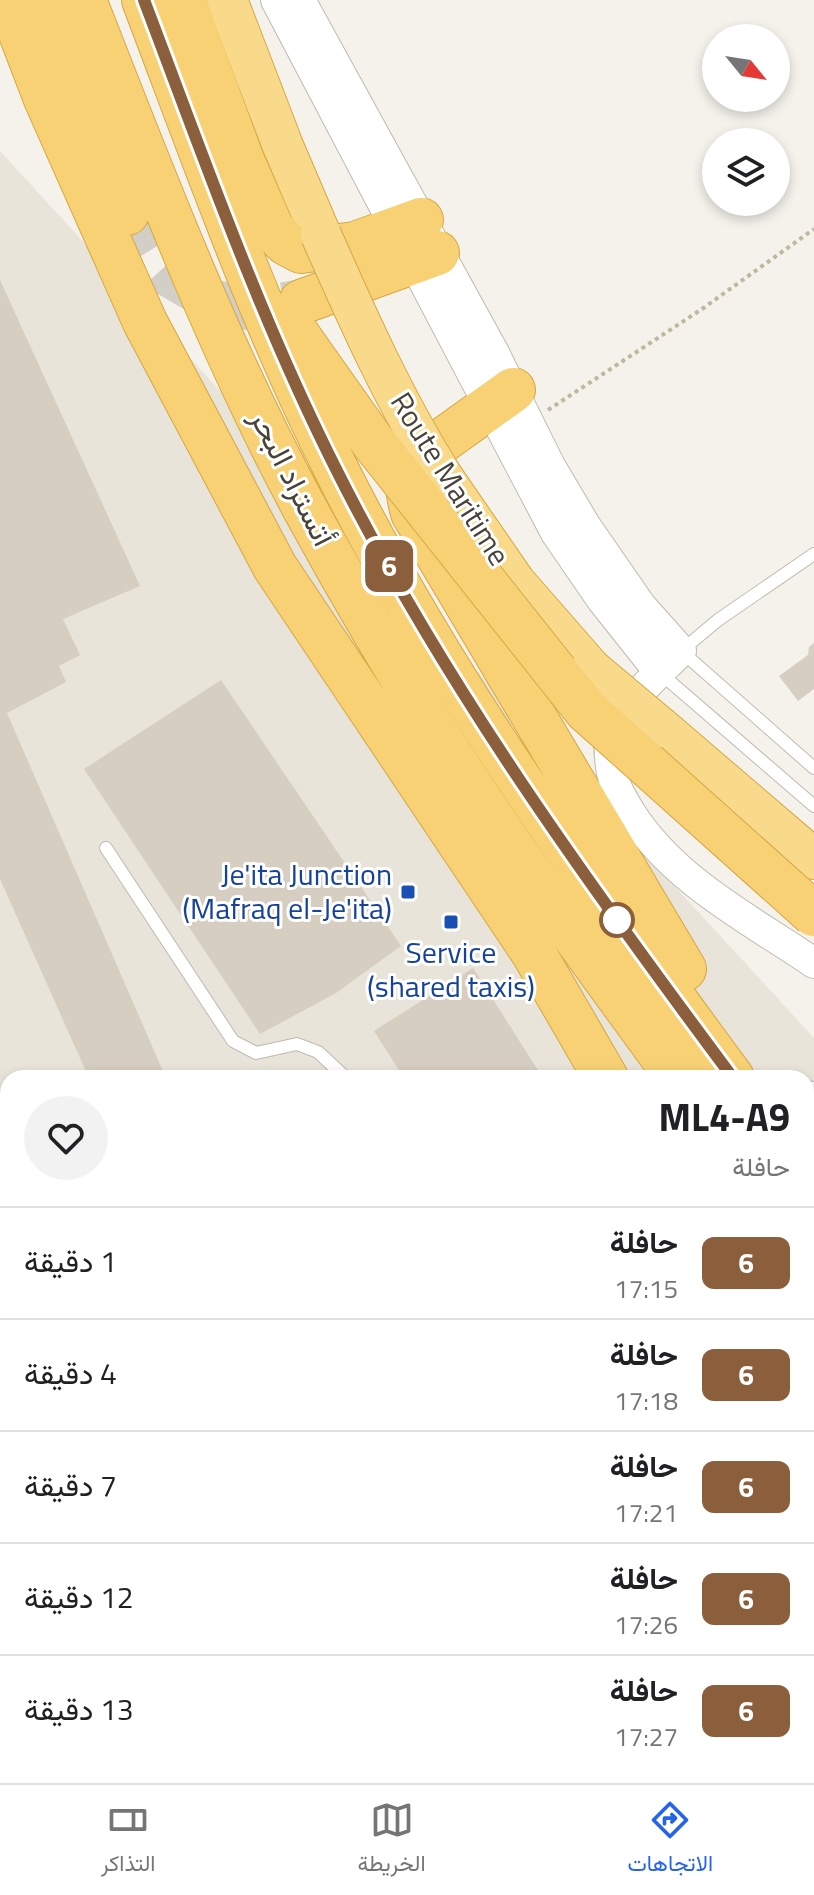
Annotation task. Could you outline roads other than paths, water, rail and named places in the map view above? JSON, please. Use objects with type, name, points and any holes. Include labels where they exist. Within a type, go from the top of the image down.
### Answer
[{"type":"highway","points":[[8,0],[46,99],[145,322],[275,567],[517,928],[603,1070]]},
{"type":"highway","points":[[44,0],[127,213]]},
{"type":"highway","name":"أتستراد البحر","points":[[84,0],[143,151],[217,325],[303,504],[367,619],[433,727],[511,846],[672,1070]]},
{"type":"highway","name":"أتستراد البحر","points":[[144,0],[253,286],[296,387],[338,473],[430,639],[571,854],[726,1070]]},
{"type":"highway","points":[[183,0],[242,160],[272,229],[286,243],[301,251],[355,244],[417,242]]},
{"type":"highway","name":"Route Maritime","points":[[227,0],[283,146],[367,339],[415,433],[444,479],[515,582],[591,669],[814,859]]},
{"type":"highway","points":[[301,302],[417,242]]},
{"type":"highway","points":[[253,286],[283,314],[373,442],[586,710],[814,914]]},
{"type":"highway","points":[[510,407],[418,458],[408,473],[407,491],[413,513],[727,1041],[736,1070]]},
{"type":"highway","points":[[511,846],[572,980],[605,1070]]},
{"type":"street","points":[[276,0],[417,242]]},
{"type":"street","points":[[300,0],[417,242],[443,317],[510,407],[641,606],[660,631],[681,651],[627,710],[611,736],[610,752],[616,787],[640,828],[671,864],[814,963]]},
{"type":"street","points":[[510,407],[556,533],[602,600],[660,673]]},
{"type":"lane","points":[[814,554],[729,613],[681,651],[814,768]]},
{"type":"lane","points":[[660,673],[814,806]]},
{"type":"lane","points":[[106,848],[233,1041],[256,1053],[297,1044],[318,1052],[337,1070]]},
{"type":"tunnel","points":[[127,213],[157,262],[169,275],[215,302],[254,309],[298,302]]},
{"type":"place","name":"Je'ita Junction (Mafraq el-Je'ita)","points":[[408,892]]},
{"type":"place","name":"Service (shared taxis)","points":[[451,922]]}]
